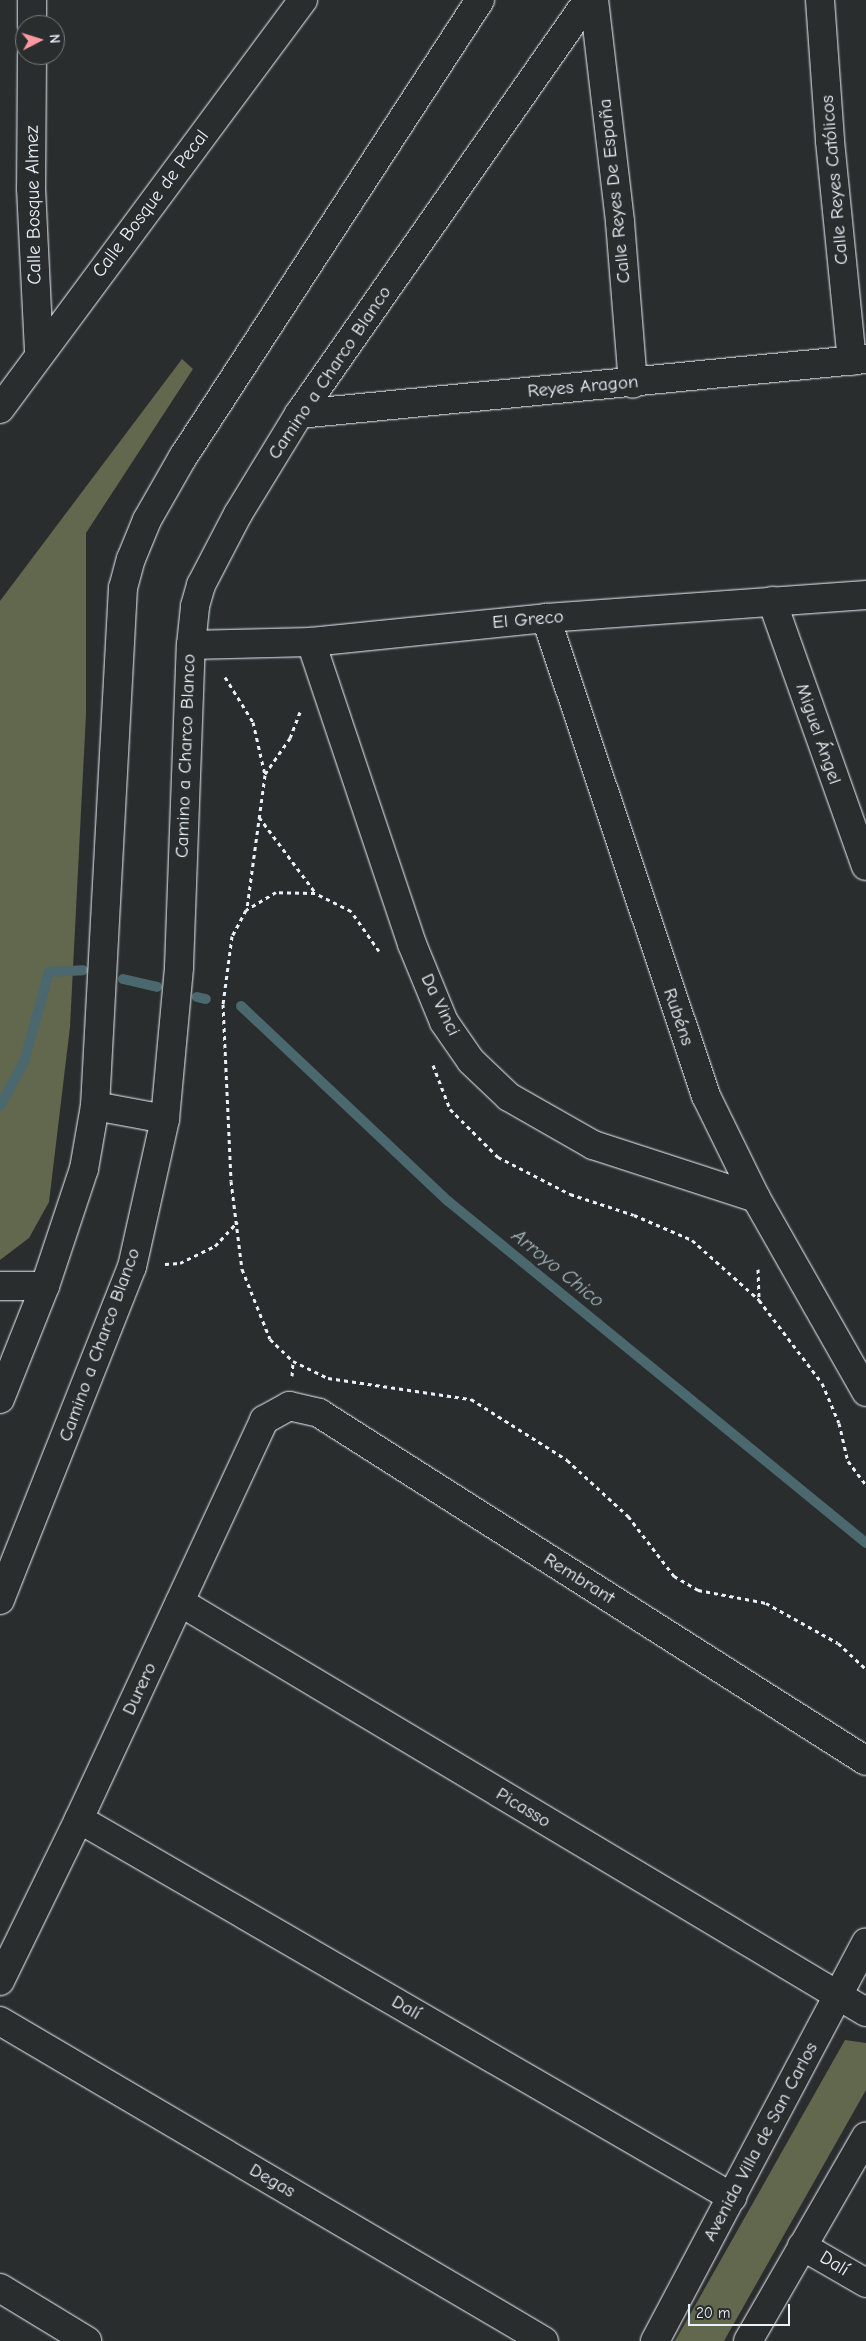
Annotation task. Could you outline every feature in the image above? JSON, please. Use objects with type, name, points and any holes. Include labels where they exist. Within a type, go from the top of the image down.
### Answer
[{"type":"street","points":[[32,0],[32,15]]},
{"type":"street","name":"Calle Bosque de Pecal","points":[[0,408],[303,0]]},
{"type":"street","points":[[0,1399],[45,1286],[84,1169],[95,1106],[123,588],[130,559],[146,520],[183,457],[480,0]]},
{"type":"street","name":"Camino a Charco Blanco","points":[[0,1600],[132,1267],[165,1119],[179,967],[191,645],[195,606],[201,585],[238,514],[299,414],[588,0]]},
{"type":"street","name":"Calle Reyes De España","points":[[594,0],[620,222],[633,383]]},
{"type":"street","name":"Calle Reyes Católicos","points":[[820,0],[830,141],[859,360]]},
{"type":"street","name":"Calle Bosque Almez","points":[[32,65],[31,188],[39,354]]},
{"type":"street","name":"Reyes Aragon","points":[[299,414],[859,360]]},
{"type":"street","name":"El Greco","points":[[191,645],[311,642],[546,618],[866,595]]},
{"type":"street","name":"Miguel Ángel","points":[[772,601],[866,866]]},
{"type":"street","name":"Rubéns","points":[[546,618],[706,1096],[756,1198],[866,1392]]},
{"type":"street","name":"Da Vinci","points":[[311,642],[412,944],[444,1022],[471,1061],[509,1097],[593,1145],[756,1198]]},
{"type":"street","points":[[95,1106],[165,1119]]},
{"type":"street","points":[[0,1286],[45,1286]]},
{"type":"street","name":"Durero","points":[[0,1981],[79,1819],[264,1420],[289,1406]]},
{"type":"street","name":"Rembrant","points":[[289,1406],[318,1413],[866,1761]]},
{"type":"street","name":"Picasso","points":[[180,1602],[866,2012]]},
{"type":"street","name":"Dalí","points":[[79,1819],[732,2197]]},
{"type":"street","name":"Avenida Villa de San Carlos","points":[[655,2341],[866,1942]]},
{"type":"street","name":"Degas","points":[[0,2021],[544,2341]]},
{"type":"street","points":[[748,2341],[866,2137]]},
{"type":"street","name":"Dalí","points":[[802,2246],[866,2283]]},
{"type":"street","points":[[0,2288],[87,2341]]},
{"type":"path","points":[[191,645],[230,681],[254,722],[265,775],[246,910]]},
{"type":"path","points":[[265,775],[290,738],[302,706]]},
{"type":"path","points":[[259,817],[315,892]]},
{"type":"path","points":[[223,1004],[231,1181],[242,1269],[270,1339],[293,1361],[328,1378],[392,1390],[471,1399],[567,1460],[628,1516],[674,1576],[698,1590],[766,1603],[838,1643],[866,1669]]},
{"type":"path","points":[[132,1267],[180,1263],[215,1246],[236,1222]]},
{"type":"green space","points":[[182,359],[193,369],[86,533],[86,714],[70,1027],[49,1202],[29,1238],[0,1260],[0,601]]},
{"type":"green space","points":[[845,2040],[866,2043],[866,2090],[724,2341],[675,2341]]},
{"type":"waterway","name":"Arroyo Chico","points":[[0,1106],[24,1062],[49,972],[83,970]]},
{"type":"waterway","points":[[123,979],[157,987]]},
{"type":"waterway","points":[[197,997],[206,999]]},
{"type":"waterway","name":"Arroyo Chico","points":[[241,1006],[448,1201],[866,1543]]}]
